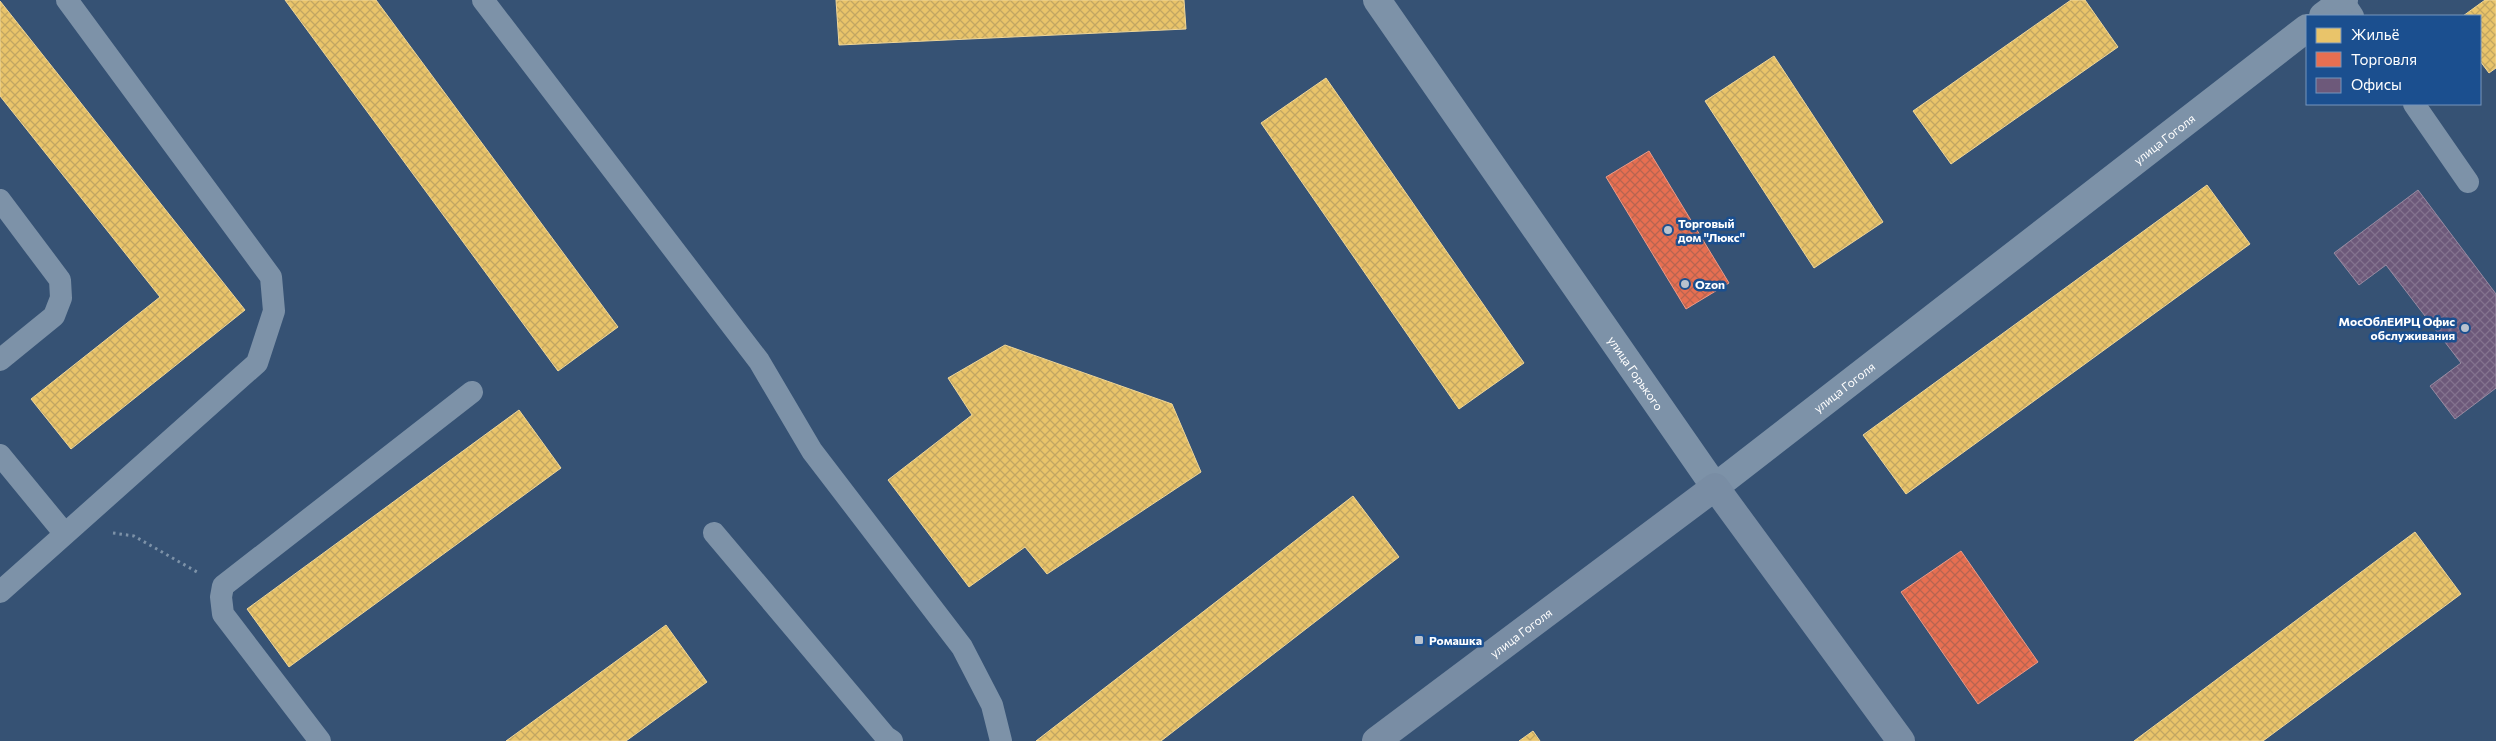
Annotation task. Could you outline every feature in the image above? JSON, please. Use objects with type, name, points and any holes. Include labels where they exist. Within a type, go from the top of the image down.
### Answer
[{"type":"street","name":"улица Горького","points":[[1377,0],[1715,487],[1901,741]]},
{"type":"street","points":[[2323,15],[2343,0]]},
{"type":"street","name":"улица Гоголя","points":[[1376,741],[1715,487],[2306,29]]},
{"type":"lane","points":[[0,592],[257,363],[274,311],[271,277],[67,0]]},
{"type":"lane","points":[[483,0],[759,361],[812,451],[962,647],[992,705],[1001,741]]},
{"type":"lane","points":[[2343,0],[2352,15]]},
{"type":"lane","points":[[2415,105],[2468,182]]},
{"type":"lane","points":[[0,200],[60,280],[61,298],[54,316],[0,360]]},
{"type":"lane","points":[[320,741],[223,614],[221,597],[223,586],[472,392]]},
{"type":"lane","points":[[0,455],[65,534]]},
{"type":"lane","points":[[714,533],[886,737],[892,741]]},
{"type":"path","points":[[65,534],[111,533],[134,536],[223,586]]},
{"type":"building: Жильё","points":[[285,0],[376,0],[618,327],[558,371]]},
{"type":"building: Жильё","points":[[836,0],[1184,0],[1186,29],[839,45]]},
{"type":"building: Жильё","points":[[2071,0],[2085,0],[2118,47],[1951,164],[1913,111]]},
{"type":"building: Жильё","points":[[2485,0],[2496,0],[2496,68],[2489,73],[2481,62],[2481,15],[2464,15]]},
{"type":"building: Жильё","points":[[0,1],[245,310],[71,449],[31,399],[160,297],[0,96]]},
{"type":"building: Жильё","points":[[1774,56],[1883,222],[1814,268],[1705,101]]},
{"type":"building: Жильё","points":[[1326,78],[1524,363],[1459,409],[1261,123]]},
{"type":"building: Жильё","points":[[2207,185],[2250,244],[1906,494],[1863,435]]},
{"type":"building: Жильё","points":[[1005,345],[1172,404],[1201,472],[1047,574],[1025,547],[969,587],[888,480],[972,415],[948,378]]},
{"type":"building: Жильё","points":[[519,410],[561,468],[289,667],[247,609]]},
{"type":"building: Жильё","points":[[1353,496],[1399,557],[1161,741],[1036,741]]},
{"type":"building: Жильё","points":[[2415,532],[2461,594],[2263,741],[2134,741]]},
{"type":"building: Жильё","points":[[666,625],[707,682],[626,741],[506,741]]},
{"type":"building: Жильё","points":[[1533,731],[1540,741],[1519,741]]},
{"type":"building: Торговля","name":"Торговый дом \"Люкс\"","points":[[1649,151],[1729,283],[1686,309],[1606,177]]},
{"type":"building: Торговля","points":[[1961,551],[2038,662],[1978,704],[1901,592]]},
{"type":"building: Офисы","name":"МосОблЕИРЦ Офис обслуживания","points":[[2418,190],[2496,294],[2496,388],[2455,419],[2430,386],[2461,363],[2386,265],[2359,285],[2334,253]]},
{"type":"place","name":"Торговый дом \"Люкс\"","points":[[1668,230]]},
{"type":"place","name":"Ozon","points":[[1685,284]]},
{"type":"place","name":"МосОблЕИРЦ Офис обслуживания","points":[[2465,328]]},
{"type":"place","name":"Ромашка","points":[[1419,640]]}]
